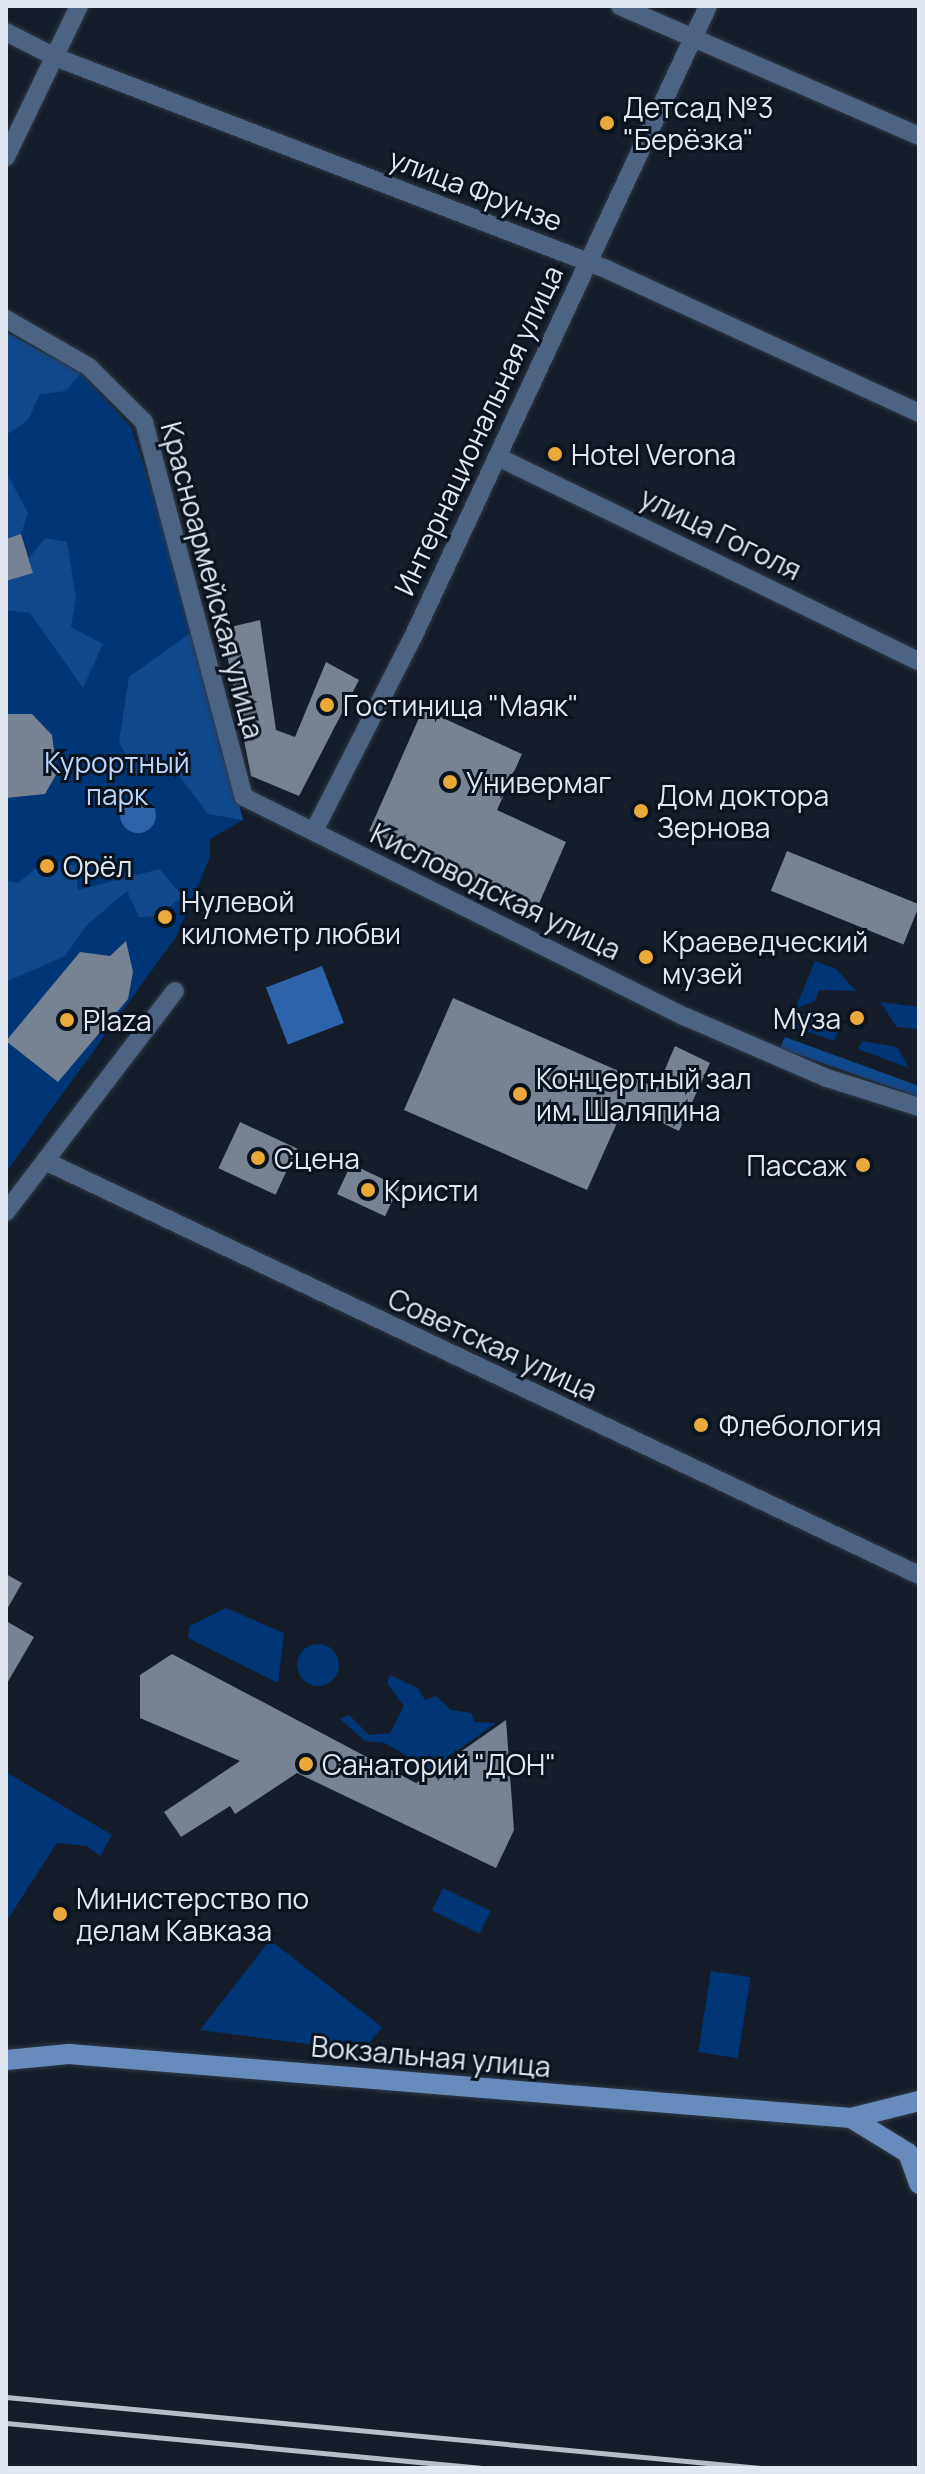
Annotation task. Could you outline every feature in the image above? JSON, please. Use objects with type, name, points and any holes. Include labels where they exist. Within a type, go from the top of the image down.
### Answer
[{"type":"main road","name":"Вокзальная улица","points":[[6,2060],[69,2054],[851,2118]]},
{"type":"main road","points":[[851,2118],[917,2105]]},
{"type":"main road","points":[[917,2105],[897,2124],[898,2140],[914,2155],[919,2184]]},
{"type":"main road","points":[[851,2118],[914,2155]]},
{"type":"street","points":[[6,157],[79,6]]},
{"type":"street","points":[[620,6],[919,136]]},
{"type":"street","name":"Интернациональная улица","points":[[314,831],[498,457],[586,261],[708,6]]},
{"type":"street","name":"улица Фрунзе","points":[[6,32],[55,57],[586,261],[919,413]]},
{"type":"street","name":"Красноармейская улица","points":[[6,319],[89,367],[144,422],[244,797],[314,831]]},
{"type":"street","name":"улица Гоголя","points":[[498,457],[919,661]]},
{"type":"street","name":"Кисловодская улица","points":[[314,831],[686,1017],[827,1078],[919,1107]]},
{"type":"street","points":[[6,1212],[175,991]]},
{"type":"street","name":"Советская улица","points":[[45,1161],[919,1575]]},
{"type":"green space","name":"Курортный парк","points":[[6,332],[81,373],[131,427],[172,551],[243,820],[210,839],[210,857],[176,937],[6,1172]]},
{"type":"green space","points":[[815,961],[836,969],[856,991],[819,990],[815,1001],[795,1009]]},
{"type":"green space","points":[[880,1002],[919,1007],[919,1029],[897,1027]]},
{"type":"green space","points":[[811,1009],[838,1032],[834,1041],[790,1025]]},
{"type":"green space","points":[[862,1041],[897,1047],[909,1068],[858,1049]]},
{"type":"green space","points":[[226,1608],[284,1633],[278,1683],[188,1638],[190,1626]]},
{"type":"green space","points":[[318,1644],[333,1650],[339,1665],[333,1680],[318,1686],[303,1680],[297,1665],[303,1650]]},
{"type":"green space","points":[[390,1675],[418,1688],[425,1700],[436,1696],[451,1710],[471,1713],[475,1722],[496,1723],[430,1770],[385,1743],[365,1741],[340,1719],[349,1715],[369,1735],[390,1733],[404,1706],[387,1683]]},
{"type":"green space","points":[[6,1772],[112,1835],[100,1856],[87,1846],[57,1843],[6,1922]]},
{"type":"green space","points":[[443,1888],[491,1911],[480,1934],[432,1910]]},
{"type":"green space","points":[[270,1940],[382,2027],[363,2051],[200,2030]]},
{"type":"green space","points":[[711,1971],[751,1977],[738,2058],[698,2052]]},
{"type":"shaded area","points":[[6,332],[81,373],[66,391],[40,394],[28,420],[6,435]]},
{"type":"shaded area","points":[[6,472],[28,513],[21,534],[6,539]]},
{"type":"shaded area","points":[[45,538],[67,542],[76,598],[71,627],[103,644],[83,688],[30,613],[6,610],[6,581],[33,573],[29,558]]},
{"type":"shaded area","points":[[193,631],[243,820],[208,814],[172,766],[146,762],[136,776],[119,742],[129,677]]},
{"type":"shaded area","points":[[138,797],[151,802],[156,815],[151,828],[138,833],[125,828],[120,815],[125,802]]},
{"type":"shaded area","points":[[46,860],[75,866],[78,890],[160,869],[183,897],[156,916],[139,917],[127,891],[87,925],[65,956],[6,982],[6,881],[18,883]]},
{"type":"shaded area","points":[[322,966],[344,1023],[288,1044],[266,988]]},
{"type":"shaded area","points":[[785,1037],[919,1086],[919,1097],[780,1048]]},
{"type":"building","points":[[21,534],[33,573],[6,581],[6,539]]},
{"type":"building","name":"Гостиница \"Маяк\"","points":[[260,620],[276,730],[295,737],[326,662],[359,680],[299,796],[251,776],[222,629]]},
{"type":"building","name":"Универмаг","points":[[423,709],[522,754],[497,810],[566,842],[537,908],[369,831]]},
{"type":"building","points":[[6,714],[32,714],[52,735],[57,773],[45,794],[6,798]]},
{"type":"building","points":[[787,851],[919,904],[903,944],[771,891]]},
{"type":"building","name":"Plaza","points":[[126,941],[133,972],[128,999],[58,1082],[6,1041],[80,952],[110,956]]},
{"type":"building","name":"Концертный зал им. Шаляпина","points":[[453,998],[657,1088],[675,1046],[710,1063],[679,1131],[625,1105],[587,1190],[404,1110]]},
{"type":"building","name":"Сцена","points":[[240,1122],[297,1149],[276,1195],[218,1168]]},
{"type":"building","name":"Кристи","points":[[351,1164],[399,1186],[385,1216],[337,1194]]},
{"type":"building","points":[[6,1574],[22,1583],[6,1611]]},
{"type":"building","points":[[6,1621],[34,1637],[6,1685]]},
{"type":"building","name":"Санаторий \"ДОН\"","points":[[172,1654],[416,1783],[506,1720],[514,1830],[496,1868],[297,1773],[235,1814],[230,1806],[181,1837],[164,1812],[240,1761],[140,1718],[140,1675]]},
{"type":"railway","points":[[6,2397],[761,2468]]},
{"type":"railway","points":[[6,2423],[480,2468]]},
{"type":"place","name":"Детсад №3 \"Берёзка\"","points":[[607,123]]},
{"type":"place","name":"Hotel Verona","points":[[555,454]]},
{"type":"place","name":"Гостиница \"Маяк\"","points":[[327,705]]},
{"type":"place","name":"Универмаг","points":[[450,782]]},
{"type":"place","name":"Дом доктора Зернова","points":[[641,811]]},
{"type":"place","name":"Орёл","points":[[47,866]]},
{"type":"place","name":"Нулевой километр любви","points":[[165,917]]},
{"type":"place","name":"Краеведческий музей","points":[[646,957]]},
{"type":"place","name":"Муза","points":[[857,1018]]},
{"type":"place","name":"Plaza","points":[[67,1020]]},
{"type":"place","name":"Концертный зал им. Шаляпина","points":[[520,1094]]},
{"type":"place","name":"Сцена","points":[[258,1158]]},
{"type":"place","name":"Пассаж","points":[[863,1165]]},
{"type":"place","name":"Кристи","points":[[368,1190]]},
{"type":"place","name":"Флебология","points":[[701,1425]]},
{"type":"place","name":"Санаторий \"ДОН\"","points":[[306,1764]]},
{"type":"place","name":"Министерство по делам Кавказа","points":[[60,1914]]}]
